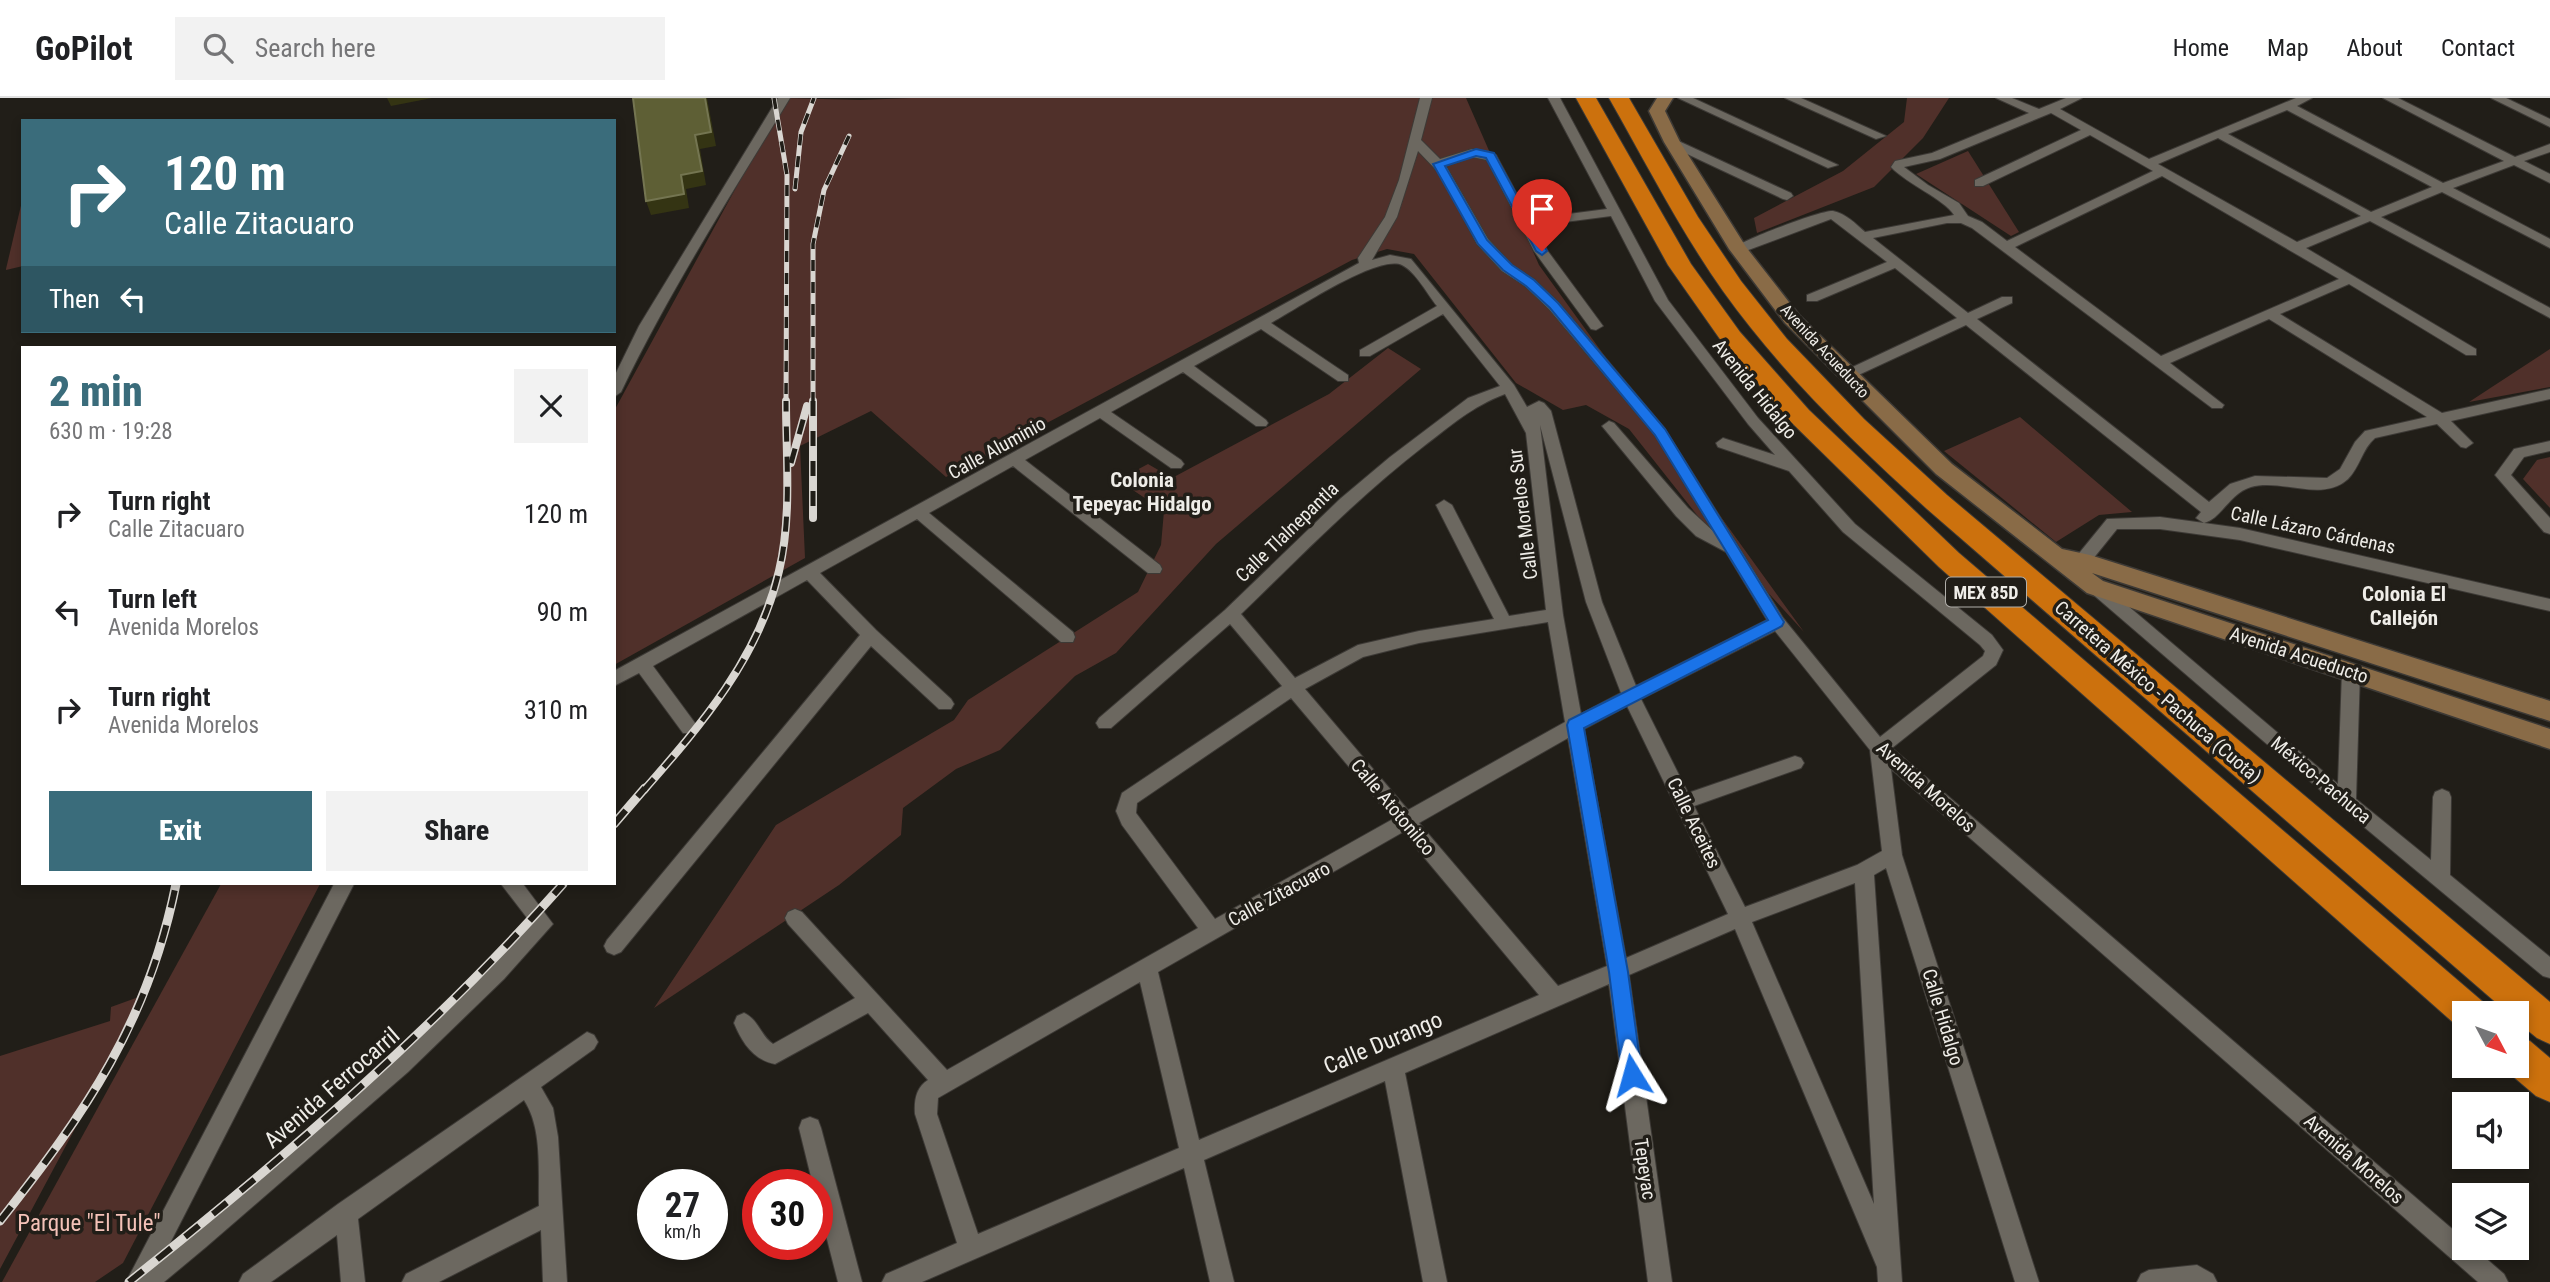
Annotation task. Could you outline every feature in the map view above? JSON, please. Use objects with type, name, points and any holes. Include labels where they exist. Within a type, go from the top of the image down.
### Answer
[{"type":"highway","name":"Carretera México - Pachuca (Cuota)","points":[[1586,98],[1680,265],[1731,337],[1800,416],[1949,559],[2455,1001]]},
{"type":"highway","name":"Carretera México - Pachuca (Cuota)","points":[[1619,98],[1689,220],[1731,285],[1791,361],[1857,429],[1957,520],[2550,1026]]},
{"type":"highway","points":[[2529,1065],[2550,1083]]},
{"type":"street","points":[[616,388],[658,306],[784,98]]},
{"type":"street","points":[[1366,265],[1365,258],[1391,218],[1416,141],[1426,98]]},
{"type":"street","name":"Avenida Hidalgo","points":[[1554,98],[1662,302],[1753,421],[1849,528],[1986,640],[1994,650],[1990,660],[1879,748]]},
{"type":"street","name":"Avenida Acueducto","points":[[1665,98],[1657,111],[1672,142],[1738,249],[1792,319],[1944,469],[2095,587],[2550,739]]},
{"type":"street","points":[[1684,98],[1832,165]]},
{"type":"street","points":[[1791,98],[1880,136]]},
{"type":"street","points":[[2002,98],[2038,113]]},
{"type":"street","points":[[1963,219],[1955,206],[1924,188],[1896,166],[1936,156],[2076,98]]},
{"type":"street","points":[[2149,163],[2306,98]]},
{"type":"street","points":[[2391,98],[2550,179]]},
{"type":"street","points":[[2497,98],[2550,123]]},
{"type":"street","points":[[2286,106],[2550,244]]},
{"type":"street","points":[[2052,108],[2296,247],[2471,352]]},
{"type":"street","points":[[1979,183],[2090,130]]},
{"type":"street","points":[[2218,134],[2550,314]]},
{"type":"street","name":"Avenida Morelos","points":[[1416,141],[1439,164],[1482,242],[1507,268],[1530,283],[1554,306],[1660,432],[1777,622],[1879,748],[2496,1282]]},
{"type":"street","points":[[1672,142],[1787,196]]},
{"type":"street","points":[[2296,247],[2443,187],[2550,148]]},
{"type":"street","points":[[1439,164],[1476,152],[1486,153],[1492,158],[1542,251],[1596,326]]},
{"type":"street","points":[[2006,247],[2163,171]]},
{"type":"street","points":[[1526,223],[1614,212]]},
{"type":"street","points":[[1738,249],[1821,217],[1832,215],[1841,219],[2210,511]]},
{"type":"street","points":[[1862,236],[1947,219],[1963,219],[1977,225],[2161,360],[2217,405]]},
{"type":"street","name":"Calle Aluminio","points":[[616,678],[1366,265],[1381,259],[1399,260]]},
{"type":"street","name":"Calle Morelos Sur","points":[[1399,260],[1416,271],[1509,388],[1533,433],[1555,615],[1575,725]]},
{"type":"street","points":[[1812,298],[1895,262]]},
{"type":"street","points":[[2161,360],[2350,279]]},
{"type":"street","points":[[1847,375],[2007,300]]},
{"type":"street","points":[[1365,354],[1445,306]]},
{"type":"street","points":[[2271,315],[2438,418],[2466,443]]},
{"type":"street","points":[[1262,323],[1343,379]]},
{"type":"street","points":[[1185,366],[1261,423]]},
{"type":"street","name":"Calle Tlalnepantla","points":[[1105,723],[1231,614],[1346,503],[1395,461],[1473,401],[1509,388]]},
{"type":"street","points":[[2196,528],[2240,483],[2253,480],[2304,484],[2331,482],[2347,472],[2361,440],[2370,434],[2550,394]]},
{"type":"street","name":"Calle Aceites","points":[[1533,433],[1532,410],[1539,406],[1544,411],[1594,602],[1631,696],[1740,918],[1889,1272]]},
{"type":"street","points":[[1101,412],[1176,464]]},
{"type":"street","points":[[1609,426],[1682,512],[1702,532],[1729,547]]},
{"type":"street","points":[[1723,443],[1794,468]]},
{"type":"street","points":[[2550,446],[2519,453],[2503,475],[2550,528]]},
{"type":"street","points":[[1016,460],[1154,569]]},
{"type":"street","points":[[1444,505],[1505,624]]},
{"type":"street","points":[[919,513],[1067,637]]},
{"type":"street","name":"Calle Lázaro Cárdenas","points":[[2082,561],[2113,523],[2160,523],[2240,534],[2550,605]]},
{"type":"street","name":"Avenida Acueducto","points":[[2056,556],[2082,561],[2550,711]]},
{"type":"street","points":[[808,572],[870,635],[945,704]]},
{"type":"street","name":"México-Pachuca","points":[[2095,587],[2347,802],[2550,969]]},
{"type":"street","name":"Calle Atotonilco","points":[[1231,614],[1556,999]]},
{"type":"street","points":[[1212,931],[1125,811],[1129,798],[1292,688],[1358,652],[1419,637],[1555,615]]},
{"type":"street","name":"Calle Zitacuaro","points":[[971,1249],[924,1108],[930,1091],[1575,725],[1777,622]]},
{"type":"street","points":[[614,946],[870,635]]},
{"type":"street","points":[[641,663],[689,728]]},
{"type":"street","points":[[2347,802],[2351,671]]},
{"type":"street","name":"Tepeyac","points":[[1575,725],[1618,972],[1660,1282]]},
{"type":"street","name":"Calle Hidalgo","points":[[1879,748],[1892,855],[2027,1282]]},
{"type":"street","points":[[1683,802],[1795,763]]},
{"type":"street","points":[[2440,878],[2442,797]]},
{"type":"street","name":"Calle Durango","points":[[894,1282],[928,1275],[971,1249],[1190,1153],[1556,999],[1740,918],[1864,871],[1892,855]]},
{"type":"street","points":[[1864,871],[1889,1272]]},
{"type":"street","points":[[138,1282],[343,885]]},
{"type":"street","name":"Avenida Ferrocarril","points":[[146,1282],[387,1076],[497,974],[543,923],[512,885]]},
{"type":"street","points":[[795,918],[944,1082]]},
{"type":"street","points":[[1147,968],[1223,1282]]},
{"type":"street","points":[[744,1023],[763,1050],[775,1054],[869,1001]]},
{"type":"street","points":[[251,1282],[587,1042]]},
{"type":"street","points":[[1393,1067],[1435,1282]]},
{"type":"street","points":[[528,1086],[542,1108],[544,1117],[555,1282]]},
{"type":"street","points":[[810,1128],[850,1282]]},
{"type":"street","points":[[346,1212],[353,1282]]},
{"type":"street","points":[[414,1282],[551,1212]]},
{"type":"street","points":[[2149,1282],[2197,1277],[2205,1282]]},
{"type":"green space","points":[[785,98],[1466,98],[1539,265],[1804,632],[1697,515],[1629,429],[1586,405],[1563,410],[1516,383],[1414,254],[1387,249],[1352,260],[946,477],[871,411],[800,446],[805,558],[616,664],[616,407]]},
{"type":"green space","points":[[1907,98],[1949,98],[1923,138],[1874,187],[1757,233],[1754,218],[1843,171],[1904,122]]},
{"type":"green space","points":[[1968,151],[2019,232],[2011,236],[1916,174]]},
{"type":"green space","points":[[21,205],[21,266],[6,269]]},
{"type":"green space","points":[[1388,348],[1421,369],[1216,544],[1116,653],[1075,676],[1000,750],[956,769],[903,808],[901,835],[839,885],[654,1008],[776,825],[954,720],[968,700],[1138,592],[1161,545],[1164,511],[1118,480],[1148,464],[1172,478],[1329,394]]},
{"type":"green space","points":[[2550,349],[2550,387],[2469,402]]},
{"type":"green space","points":[[2020,417],[2132,512],[2099,515],[2056,542],[1944,451]]},
{"type":"green space","points":[[2550,457],[2550,508],[2523,479],[2537,460]]},
{"type":"green space","name":"Parque \"El Tule\"","points":[[220,885],[319,885],[123,1263],[95,1282],[2,1282]]},
{"type":"green space","points":[[147,994],[0,1269],[0,1056],[110,1021],[111,1007]]},
{"type":"building","points":[[633,98],[705,98],[711,132],[695,135],[702,171],[681,175],[684,194],[646,201]]},
{"type":"railway","points":[[774,98],[787,175],[786,402]]},
{"type":"railway","points":[[795,189],[801,132],[814,98]]},
{"type":"railway","points":[[813,518],[813,244],[824,190],[849,136]]},
{"type":"railway","points":[[644,790],[686,741],[725,689],[743,661],[770,603],[786,530],[786,402]]},
{"type":"railway","points":[[791,463],[807,406]]},
{"type":"railway","points":[[616,822],[645,788]]},
{"type":"railway","points":[[0,1221],[60,1142],[110,1064],[149,980],[176,885]]},
{"type":"railway","points":[[129,1282],[243,1189],[355,1092],[462,991],[562,885]]},
{"type":"district","name":"Colonia Tepeyac Hidalgo","points":[[1142,492]]},
{"type":"district","name":"Colonia El Callejón","points":[[2404,606]]},
{"type":"route","points":[[1542,251],[1490,156],[1476,152],[1439,164],[1452,183],[1482,242],[1507,268],[1542,293],[1660,432],[1777,622],[1575,725],[1618,972],[1632,1075]]}]
